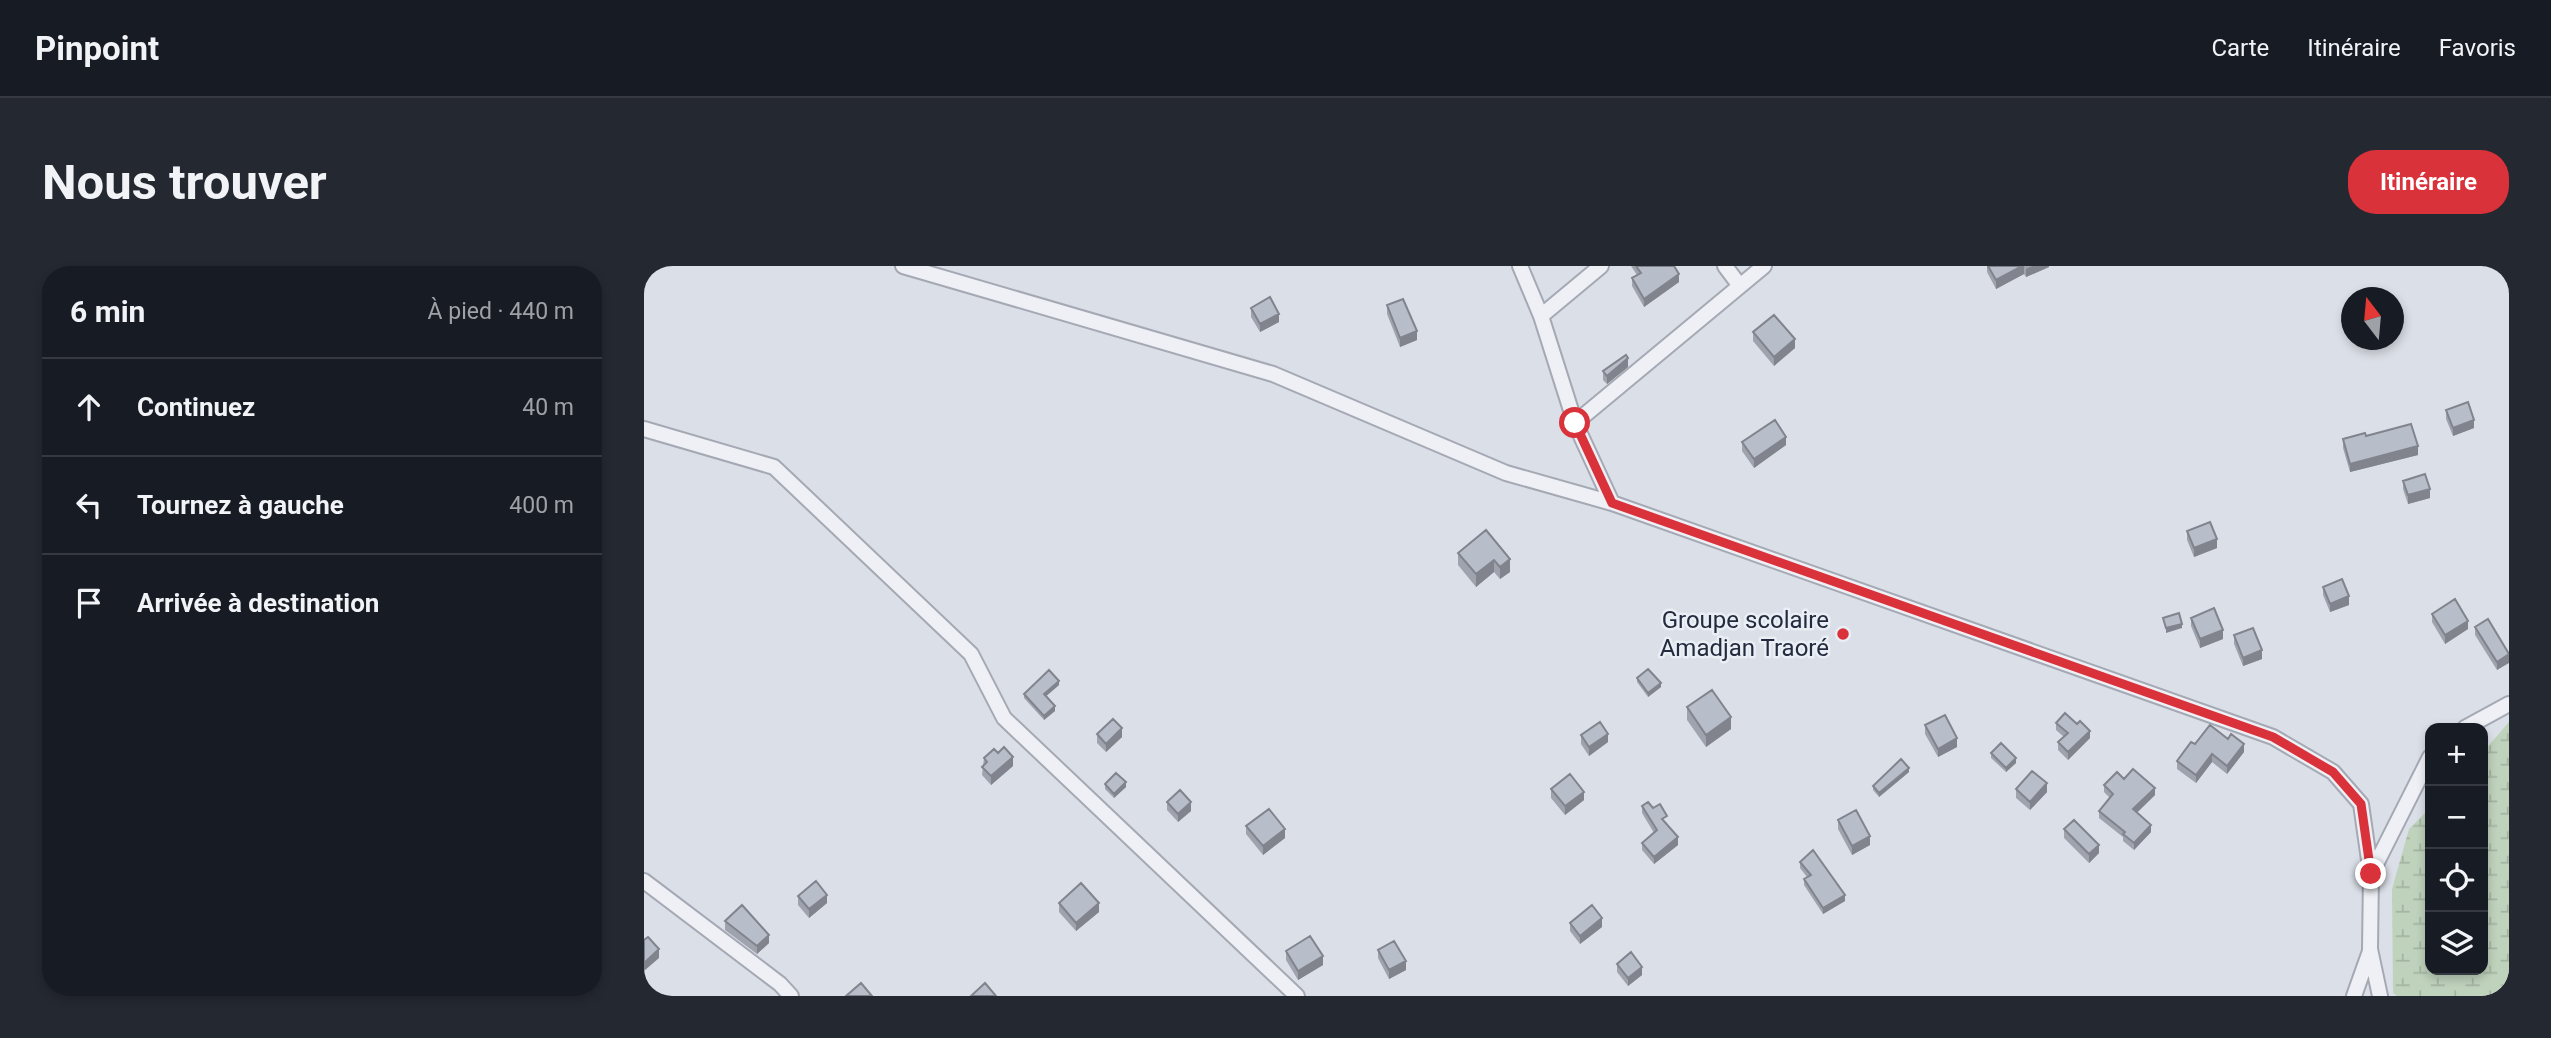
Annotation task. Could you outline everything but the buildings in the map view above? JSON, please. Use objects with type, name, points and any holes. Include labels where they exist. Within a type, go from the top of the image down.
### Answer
[{"type":"street","points":[[903,266],[1273,374],[1506,473],[1612,503],[2273,737],[2333,772],[2361,804],[2371,874],[2370,950],[2380,996]]},
{"type":"street","points":[[1520,266],[1541,316],[1575,423],[1612,503]]},
{"type":"street","points":[[1541,316],[1601,266]]},
{"type":"street","points":[[1725,266],[1740,286]]},
{"type":"street","points":[[1575,423],[1764,266]]},
{"type":"street","points":[[644,429],[774,467],[971,654],[1004,718],[1297,996]]},
{"type":"street","points":[[2475,723],[2509,705]]},
{"type":"street","points":[[2371,874],[2425,767]]},
{"type":"street","points":[[644,881],[780,984],[791,996]]},
{"type":"street","points":[[2354,996],[2370,950]]},
{"type":"green space","points":[[2509,722],[2509,996],[2397,996],[2393,993],[2392,889],[2409,829],[2425,813],[2425,975],[2488,975],[2488,746]]},
{"type":"place","name":"Groupe scolaire Amadjan Traoré","points":[[1843,634]]},
{"type":"route","points":[[1575,423],[1612,503],[2273,737],[2333,772],[2361,804],[2371,874]]}]
